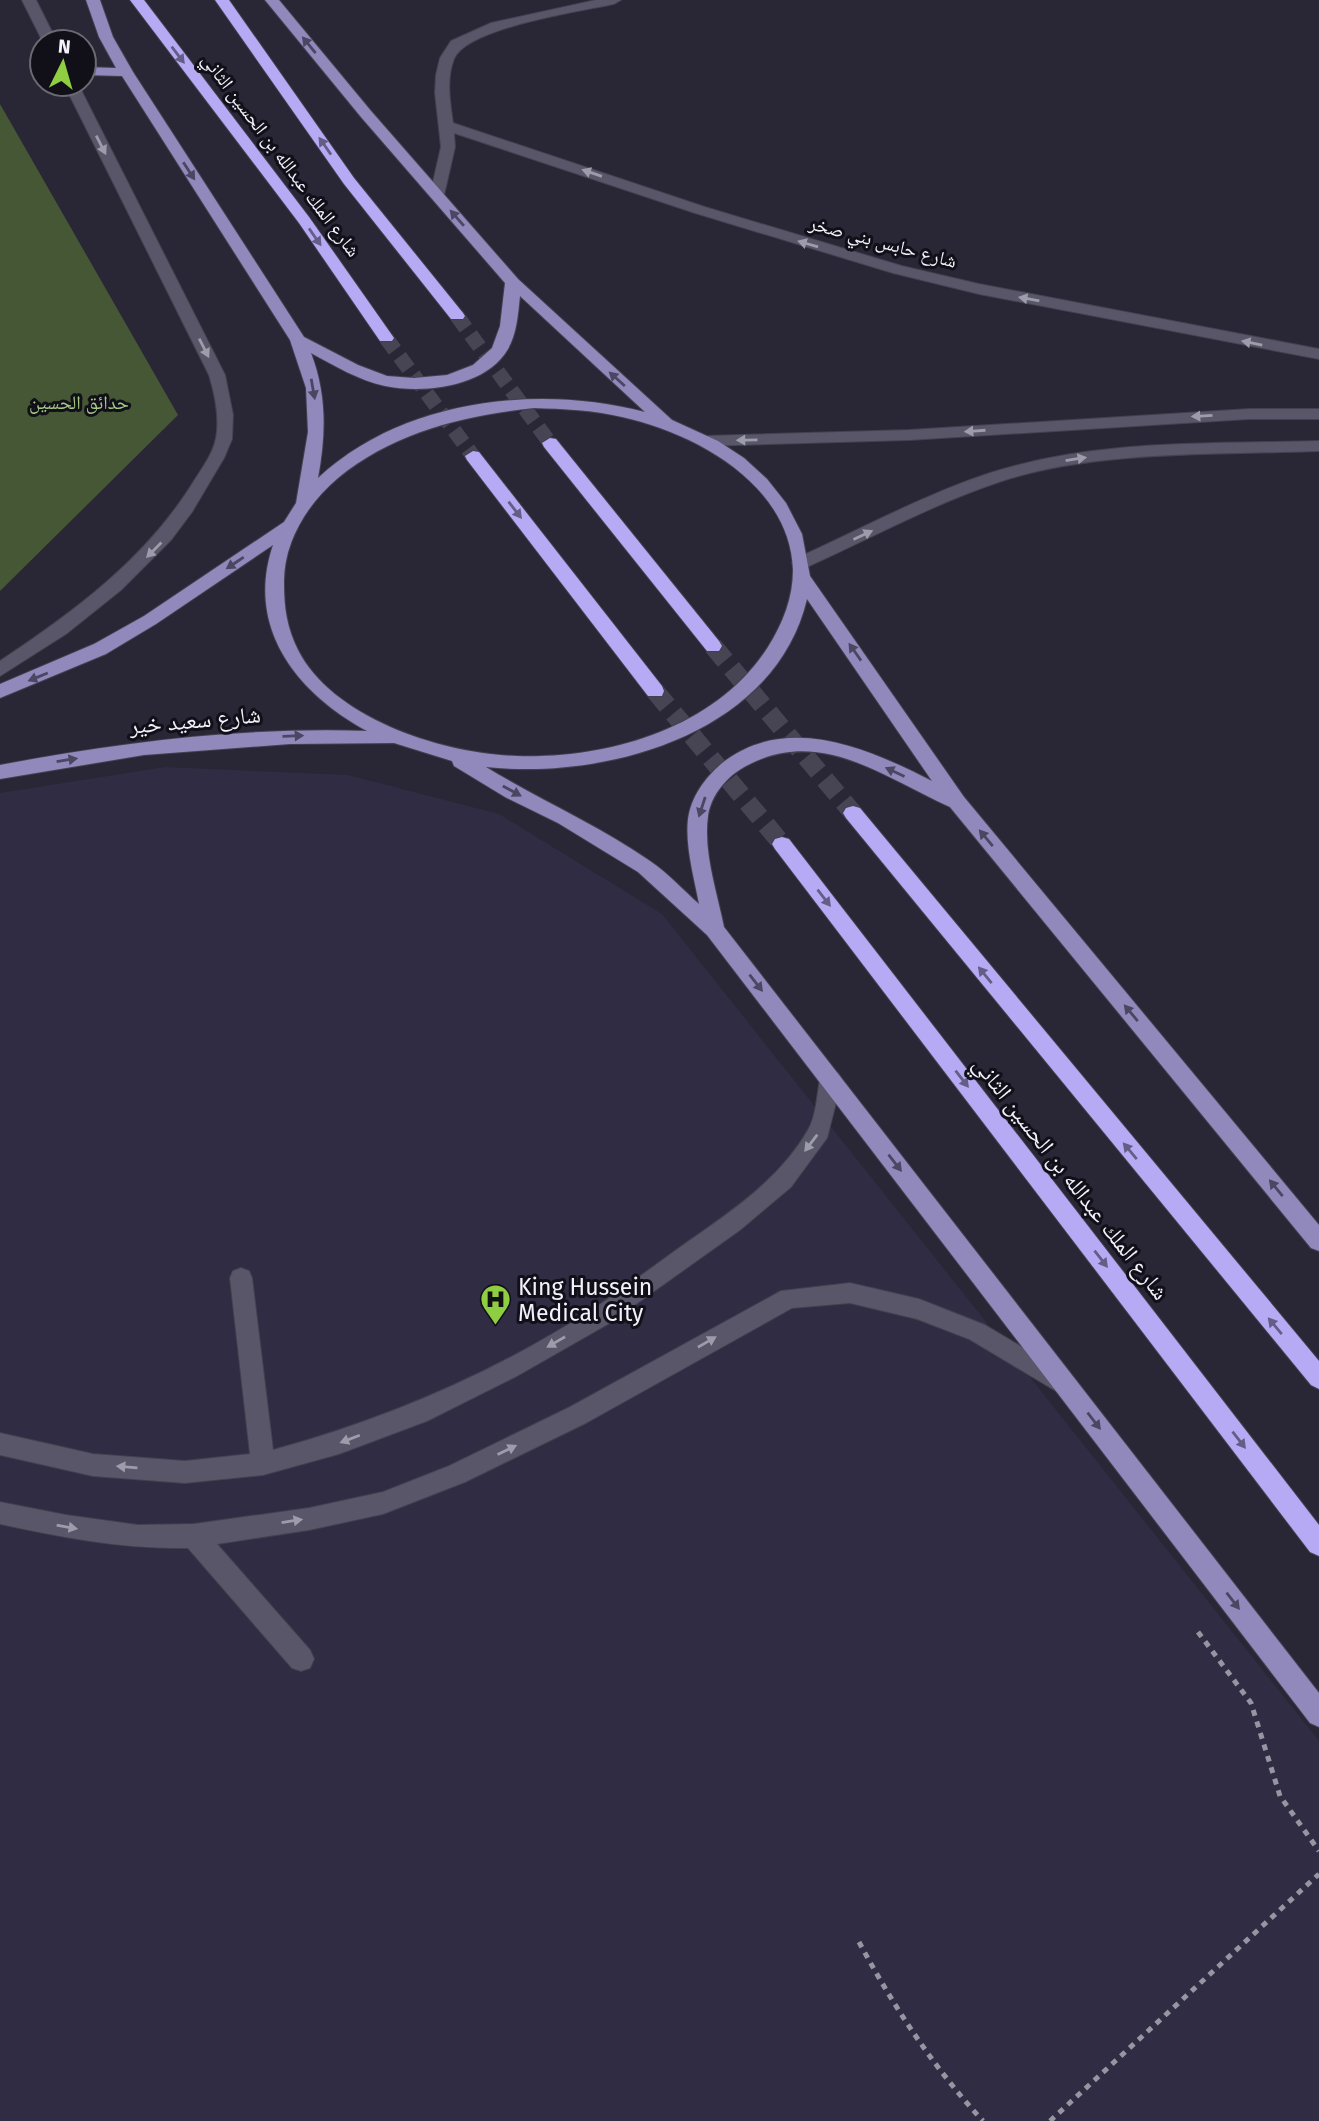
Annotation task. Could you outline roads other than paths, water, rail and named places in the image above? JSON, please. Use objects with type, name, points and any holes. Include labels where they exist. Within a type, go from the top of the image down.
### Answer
[{"type":"highway","name":"شارع الملك عبدالله بن الحسين الثاني","points":[[137,0],[304,220],[386,338]]},
{"type":"highway","name":"شارع الملك عبدالله بن الحسين الثاني","points":[[222,0],[349,181],[457,316]]},
{"type":"highway","points":[[550,443],[713,646]]},
{"type":"highway","points":[[473,456],[655,691]]},
{"type":"highway","points":[[853,813],[1319,1378]]},
{"type":"highway","name":"شارع الملك عبدالله بن الحسين الثاني","points":[[782,844],[1319,1544]]},
{"type":"main road","points":[[93,0],[106,37],[126,72],[298,340],[314,386],[316,426],[314,461],[303,505]]},
{"type":"main road","points":[[272,0],[513,282],[668,424]]},
{"type":"main road","points":[[98,71],[126,72]]},
{"type":"main road","points":[[298,340],[385,381],[428,383],[448,380],[476,369],[498,353],[509,321],[513,282]]},
{"type":"main road","points":[[534,403],[569,404],[625,412],[668,424],[705,441],[730,456],[771,494],[795,539],[801,570],[795,617],[775,657],[741,693],[696,724],[641,747],[580,760],[516,763],[453,756],[397,739],[359,721],[329,698],[303,672],[285,644],[275,614],[273,584],[278,554],[291,525],[303,505],[330,476],[362,452],[400,432],[443,417],[488,408],[534,403]]},
{"type":"main road","points":[[0,691],[100,649],[150,620],[291,525]]},
{"type":"main road","points":[[801,570],[957,802],[1319,1241]]},
{"type":"main road","name":"شارع سعيد خير","points":[[0,772],[120,751],[195,742],[322,735],[397,739]]},
{"type":"main road","points":[[714,929],[698,817],[716,778],[740,760],[778,744],[816,742],[855,754],[957,802]]},
{"type":"main road","points":[[453,756],[512,792],[565,818],[645,867],[714,929],[1319,1714]]},
{"type":"street","points":[[29,0],[43,28]]},
{"type":"street","points":[[437,195],[446,164],[447,126],[442,93],[443,75],[447,58],[456,44],[496,26],[614,0]]},
{"type":"street","points":[[0,670],[82,612],[159,545],[187,511],[224,441],[225,405],[217,375],[78,98]]},
{"type":"street","name":"شارع حابس بني صخر","points":[[447,126],[700,210],[898,270],[979,289],[1319,354]]},
{"type":"street","points":[[705,441],[922,434],[1249,414],[1319,414]]},
{"type":"street","points":[[801,570],[950,495],[996,477],[1046,464],[1142,452],[1319,446]]},
{"type":"street","points":[[0,1444],[93,1465],[185,1472],[264,1464],[339,1443],[419,1413],[509,1369],[600,1317],[732,1223],[783,1180],[819,1132],[831,1079]]},
{"type":"street","points":[[241,1278],[264,1464]]},
{"type":"street","points":[[0,1513],[66,1527],[138,1537],[194,1536],[309,1519],[383,1503],[457,1474],[578,1415],[789,1298],[849,1293],[919,1309],[977,1332],[1066,1385]]},
{"type":"street","points":[[194,1536],[301,1659]]},
{"type":"tunnel","points":[[457,316],[550,443]]},
{"type":"tunnel","points":[[386,338],[473,456]]},
{"type":"tunnel","points":[[713,646],[853,813]]},
{"type":"tunnel","points":[[655,691],[782,844]]},
{"type":"place","name":"King Hussein Medical City","points":[[495,1327]]},
{"type":"park label","name":"حدائق الحسين","points":[[79,402]]}]
